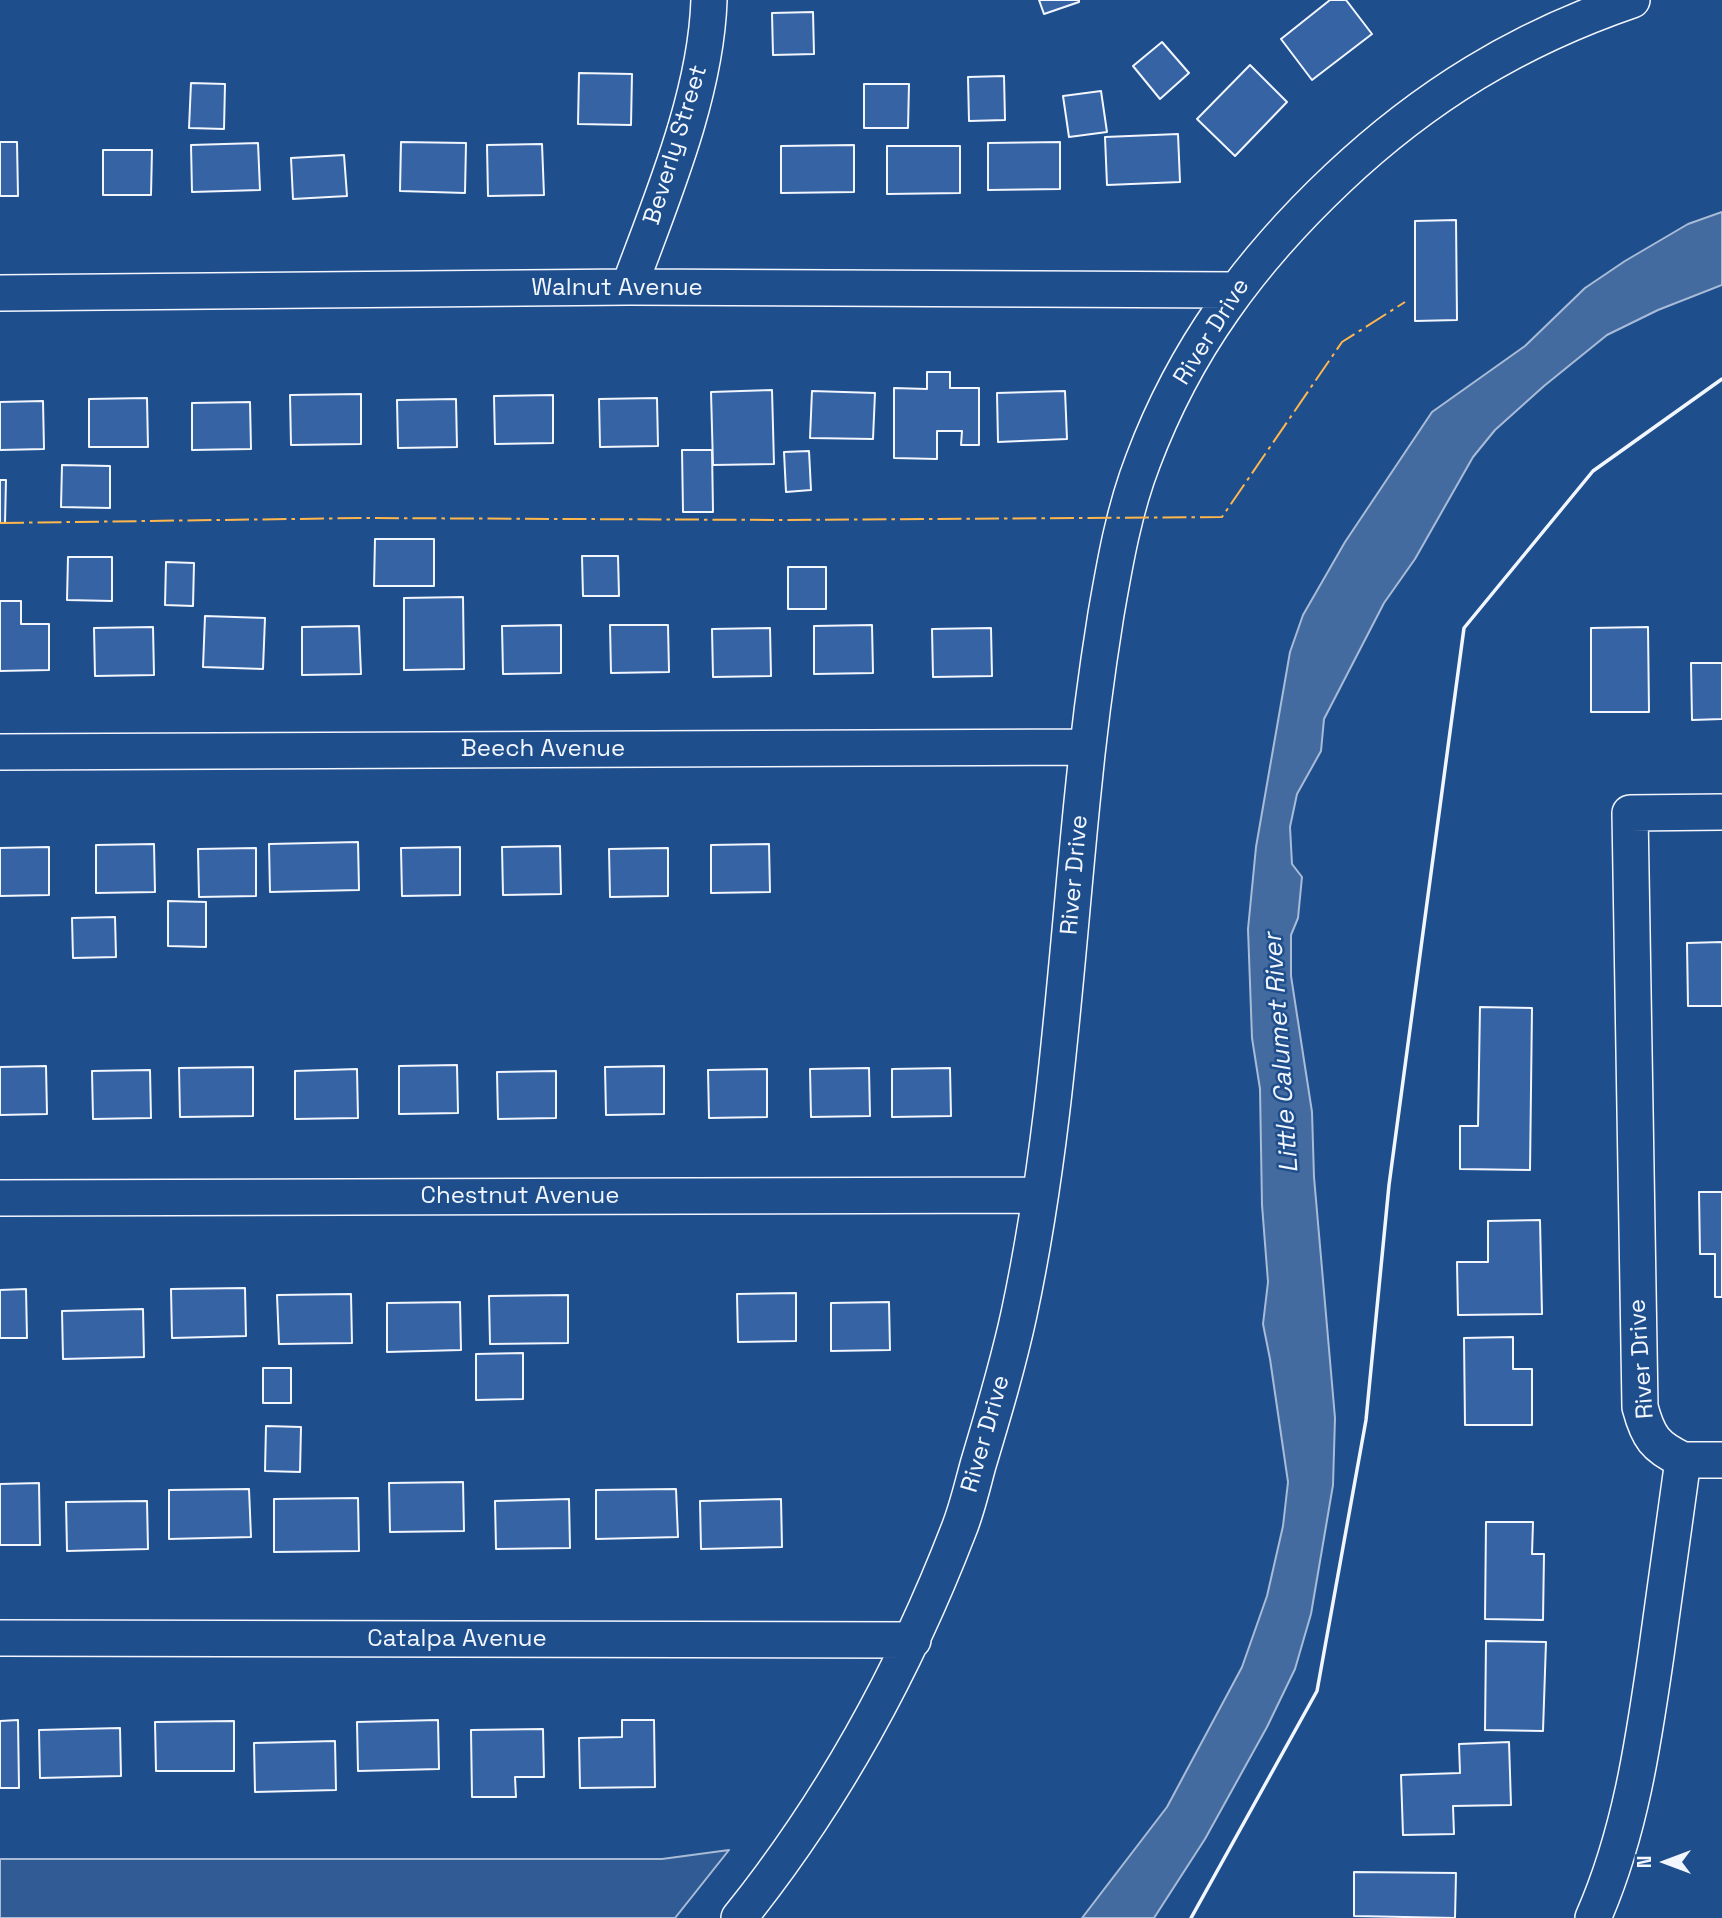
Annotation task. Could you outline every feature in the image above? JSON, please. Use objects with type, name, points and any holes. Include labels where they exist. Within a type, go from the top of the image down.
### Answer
[{"type":"street","name":"Beverly Street","points":[[629,287],[681,146],[708,34],[709,0]]},
{"type":"street","name":"River Drive","points":[[739,1918],[812,1821],[870,1724],[913,1640],[961,1524],[990,1427],[1019,1313],[1040,1195],[1056,1065],[1087,747],[1117,551],[1142,462],[1185,366],[1234,290],[1302,212],[1368,149],[1431,100],[1516,48],[1596,12],[1632,0]]},
{"type":"street","name":"Walnut Avenue","points":[[0,293],[629,287],[1234,290]]},
{"type":"street","name":"Beech Avenue","points":[[0,751],[1087,747]]},
{"type":"street","name":"River Drive","points":[[1683,1461],[1662,1450],[1647,1431],[1640,1407],[1630,813],[1722,812]]},
{"type":"street","name":"Chestnut Avenue","points":[[0,1198],[1040,1195]]},
{"type":"street","points":[[1593,1918],[1605,1891],[1633,1800],[1643,1750],[1683,1461],[1722,1460]]},
{"type":"street","name":"Catalpa Avenue","points":[[0,1638],[913,1640]]},
{"type":"shaded area","points":[[729,1850],[675,1918],[0,1918],[0,1859],[662,1859]]},
{"type":"water","name":"Little Calumet River","points":[[1722,212],[1722,285],[1658,310],[1607,335],[1495,430],[1473,457],[1415,559],[1384,603],[1324,719],[1321,751],[1297,794],[1290,827],[1292,864],[1302,877],[1298,918],[1291,935],[1291,976],[1312,1112],[1314,1177],[1335,1418],[1333,1485],[1311,1614],[1295,1669],[1267,1727],[1205,1839],[1154,1918],[1082,1918],[1167,1807],[1242,1667],[1267,1596],[1283,1526],[1288,1482],[1263,1324],[1268,1282],[1262,1205],[1260,1089],[1252,1038],[1248,929],[1256,847],[1290,652],[1303,615],[1345,542],[1432,412],[1525,346],[1585,288],[1688,224]]},
{"type":"building","points":[[1039,0],[1079,0],[1079,2],[1044,14]]},
{"type":"building","points":[[1330,0],[1346,0],[1372,34],[1312,80],[1281,39]]},
{"type":"building","points":[[813,12],[814,54],[773,55],[772,13]]},
{"type":"building","points":[[1162,42],[1189,73],[1160,99],[1133,66]]},
{"type":"building","points":[[1250,65],[1287,102],[1235,156],[1197,119]]},
{"type":"building","points":[[579,73],[632,74],[631,125],[578,124]]},
{"type":"building","points":[[1004,76],[1005,120],[969,121],[968,77]]},
{"type":"building","points":[[191,83],[225,84],[224,129],[189,128]]},
{"type":"building","points":[[864,84],[909,84],[908,128],[864,128]]},
{"type":"building","points":[[1101,91],[1107,132],[1069,137],[1063,96]]},
{"type":"building","points":[[1178,134],[1180,182],[1107,185],[1105,137]]},
{"type":"building","points":[[0,142],[17,142],[18,196],[0,196]]},
{"type":"building","points":[[401,142],[466,143],[465,193],[400,191]]},
{"type":"building","points":[[1060,142],[1060,189],[988,190],[988,143]]},
{"type":"building","points":[[258,143],[260,190],[192,192],[191,145]]},
{"type":"building","points":[[542,144],[544,195],[488,196],[487,145]]},
{"type":"building","points":[[854,145],[854,192],[781,193],[781,146]]},
{"type":"building","points":[[887,146],[960,146],[960,193],[887,194]]},
{"type":"building","points":[[103,150],[152,150],[151,195],[103,195]]},
{"type":"building","points":[[344,155],[347,196],[293,199],[291,158]]},
{"type":"building","points":[[1456,220],[1457,320],[1415,321],[1415,221]]},
{"type":"building","points":[[927,372],[950,372],[950,388],[979,388],[979,445],[961,445],[962,431],[937,431],[937,459],[894,458],[894,388],[927,389]]},
{"type":"building","points":[[772,390],[774,464],[713,465],[711,392]]},
{"type":"building","points":[[812,391],[875,393],[873,439],[810,438]]},
{"type":"building","points":[[1065,391],[1067,439],[998,442],[997,393]]},
{"type":"building","points":[[361,394],[361,444],[291,445],[290,395]]},
{"type":"building","points":[[553,395],[553,443],[495,444],[494,396]]},
{"type":"building","points":[[147,398],[148,447],[89,447],[89,399]]},
{"type":"building","points":[[657,398],[658,446],[600,447],[599,399]]},
{"type":"building","points":[[456,399],[457,447],[398,448],[397,400]]},
{"type":"building","points":[[43,401],[44,449],[0,450],[0,402]]},
{"type":"building","points":[[250,402],[251,449],[192,450],[192,403]]},
{"type":"building","points":[[682,450],[712,450],[713,512],[683,512]]},
{"type":"building","points":[[809,451],[811,490],[786,492],[784,452]]},
{"type":"building","points":[[62,465],[110,466],[110,508],[61,507]]},
{"type":"building","points":[[0,480],[6,480],[5,523],[0,523]]},
{"type":"building","points":[[375,539],[434,539],[434,586],[374,586]]},
{"type":"building","points":[[582,556],[618,556],[619,596],[583,596]]},
{"type":"building","points":[[68,557],[112,557],[112,601],[67,600]]},
{"type":"building","points":[[166,562],[194,563],[193,606],[165,605]]},
{"type":"building","points":[[788,567],[826,567],[826,609],[788,609]]},
{"type":"building","points":[[463,597],[464,669],[404,670],[404,598]]},
{"type":"building","points":[[0,601],[21,601],[21,624],[49,624],[49,670],[0,671]]},
{"type":"building","points":[[205,616],[265,618],[263,669],[203,667]]},
{"type":"building","points":[[561,625],[561,673],[503,674],[502,626]]},
{"type":"building","points":[[610,625],[668,625],[669,672],[611,673]]},
{"type":"building","points":[[872,625],[873,673],[814,674],[814,626]]},
{"type":"building","points":[[359,626],[361,674],[302,675],[302,627]]},
{"type":"building","points":[[153,627],[154,675],[95,676],[94,628]]},
{"type":"building","points":[[1648,627],[1649,712],[1591,712],[1591,628]]},
{"type":"building","points":[[770,628],[771,676],[713,677],[712,629]]},
{"type":"building","points":[[991,628],[992,676],[933,677],[932,629]]},
{"type":"building","points":[[1691,663],[1722,663],[1722,719],[1692,720]]},
{"type":"building","points":[[358,842],[359,890],[270,892],[269,844]]},
{"type":"building","points":[[154,844],[155,892],[96,893],[96,845]]},
{"type":"building","points":[[769,844],[770,892],[711,893],[711,845]]},
{"type":"building","points":[[560,846],[561,894],[503,895],[502,847]]},
{"type":"building","points":[[49,847],[49,895],[0,896],[0,848]]},
{"type":"building","points":[[460,847],[460,895],[402,896],[401,848]]},
{"type":"building","points":[[256,848],[256,896],[199,897],[198,849]]},
{"type":"building","points":[[668,848],[668,896],[610,897],[609,849]]},
{"type":"building","points":[[168,901],[206,902],[206,947],[168,946]]},
{"type":"building","points":[[115,917],[116,957],[73,958],[72,918]]},
{"type":"building","points":[[1722,942],[1722,1006],[1688,1006],[1687,943]]},
{"type":"building","points":[[1480,1007],[1532,1008],[1530,1170],[1460,1169],[1460,1126],[1478,1126]]},
{"type":"building","points":[[457,1065],[458,1113],[399,1114],[399,1066]]},
{"type":"building","points":[[46,1066],[47,1114],[0,1115],[0,1067]]},
{"type":"building","points":[[664,1066],[664,1114],[606,1115],[605,1067]]},
{"type":"building","points":[[253,1067],[253,1116],[180,1117],[179,1068]]},
{"type":"building","points":[[869,1068],[870,1116],[811,1117],[810,1069]]},
{"type":"building","points":[[950,1068],[951,1116],[892,1117],[892,1069]]},
{"type":"building","points":[[357,1069],[358,1118],[295,1119],[295,1071]]},
{"type":"building","points":[[767,1069],[767,1117],[709,1118],[708,1070]]},
{"type":"building","points":[[150,1070],[151,1118],[93,1119],[92,1071]]},
{"type":"building","points":[[556,1071],[556,1118],[498,1119],[497,1072]]},
{"type":"building","points":[[1699,1192],[1722,1192],[1722,1297],[1715,1297],[1715,1254],[1700,1254]]},
{"type":"building","points":[[1540,1220],[1542,1314],[1458,1315],[1457,1262],[1488,1262],[1488,1221]]},
{"type":"building","points":[[245,1288],[246,1336],[172,1338],[171,1289]]},
{"type":"building","points":[[26,1289],[27,1338],[0,1338],[0,1290]]},
{"type":"building","points":[[796,1293],[796,1341],[738,1342],[737,1294]]},
{"type":"building","points":[[351,1294],[352,1343],[279,1344],[277,1295]]},
{"type":"building","points":[[568,1295],[568,1343],[490,1344],[489,1296]]},
{"type":"building","points":[[460,1302],[461,1350],[387,1352],[387,1303]]},
{"type":"building","points":[[889,1302],[890,1350],[831,1351],[831,1303]]},
{"type":"building","points":[[143,1309],[144,1357],[63,1359],[62,1311]]},
{"type":"building","points":[[1513,1337],[1513,1369],[1532,1369],[1532,1425],[1465,1425],[1464,1338]]},
{"type":"building","points":[[523,1353],[523,1399],[476,1400],[476,1354]]},
{"type":"building","points":[[263,1368],[291,1368],[291,1403],[263,1403]]},
{"type":"building","points":[[266,1426],[301,1427],[300,1472],[265,1471]]},
{"type":"building","points":[[463,1482],[464,1531],[390,1532],[389,1483]]},
{"type":"building","points":[[39,1483],[40,1545],[0,1545],[0,1484]]},
{"type":"building","points":[[249,1489],[251,1537],[169,1539],[169,1490]]},
{"type":"building","points":[[676,1489],[678,1537],[596,1539],[596,1490]]},
{"type":"building","points":[[358,1498],[359,1551],[274,1552],[274,1499]]},
{"type":"building","points":[[569,1499],[570,1548],[496,1549],[495,1501]]},
{"type":"building","points":[[781,1499],[782,1547],[701,1549],[700,1501]]},
{"type":"building","points":[[147,1501],[148,1549],[67,1551],[66,1502]]},
{"type":"building","points":[[1486,1522],[1533,1522],[1532,1554],[1544,1554],[1543,1620],[1485,1619]]},
{"type":"building","points":[[1486,1641],[1546,1642],[1543,1731],[1485,1730]]},
{"type":"building","points":[[18,1720],[19,1788],[0,1788],[0,1721]]},
{"type":"building","points":[[438,1720],[439,1769],[358,1771],[357,1722]]},
{"type":"building","points":[[622,1720],[654,1720],[655,1787],[580,1788],[579,1738],[622,1737]]},
{"type":"building","points":[[234,1721],[234,1771],[156,1771],[155,1722]]},
{"type":"building","points":[[120,1728],[121,1776],[40,1778],[39,1730]]},
{"type":"building","points":[[543,1729],[544,1777],[515,1777],[516,1797],[472,1797],[471,1730]]},
{"type":"building","points":[[335,1741],[336,1790],[255,1792],[254,1743]]},
{"type":"building","points":[[1509,1742],[1511,1805],[1453,1806],[1454,1834],[1403,1835],[1401,1775],[1460,1773],[1459,1744]]},
{"type":"building","points":[[1354,1872],[1456,1873],[1455,1918],[1354,1916]]},
{"type":"wall","points":[[1191,1918],[1317,1691],[1366,1420],[1389,1185],[1464,628],[1593,471],[1722,379]]},
{"type":"power","points":[[0,523],[364,518],[782,520],[1222,517],[1342,342],[1405,302]]}]
